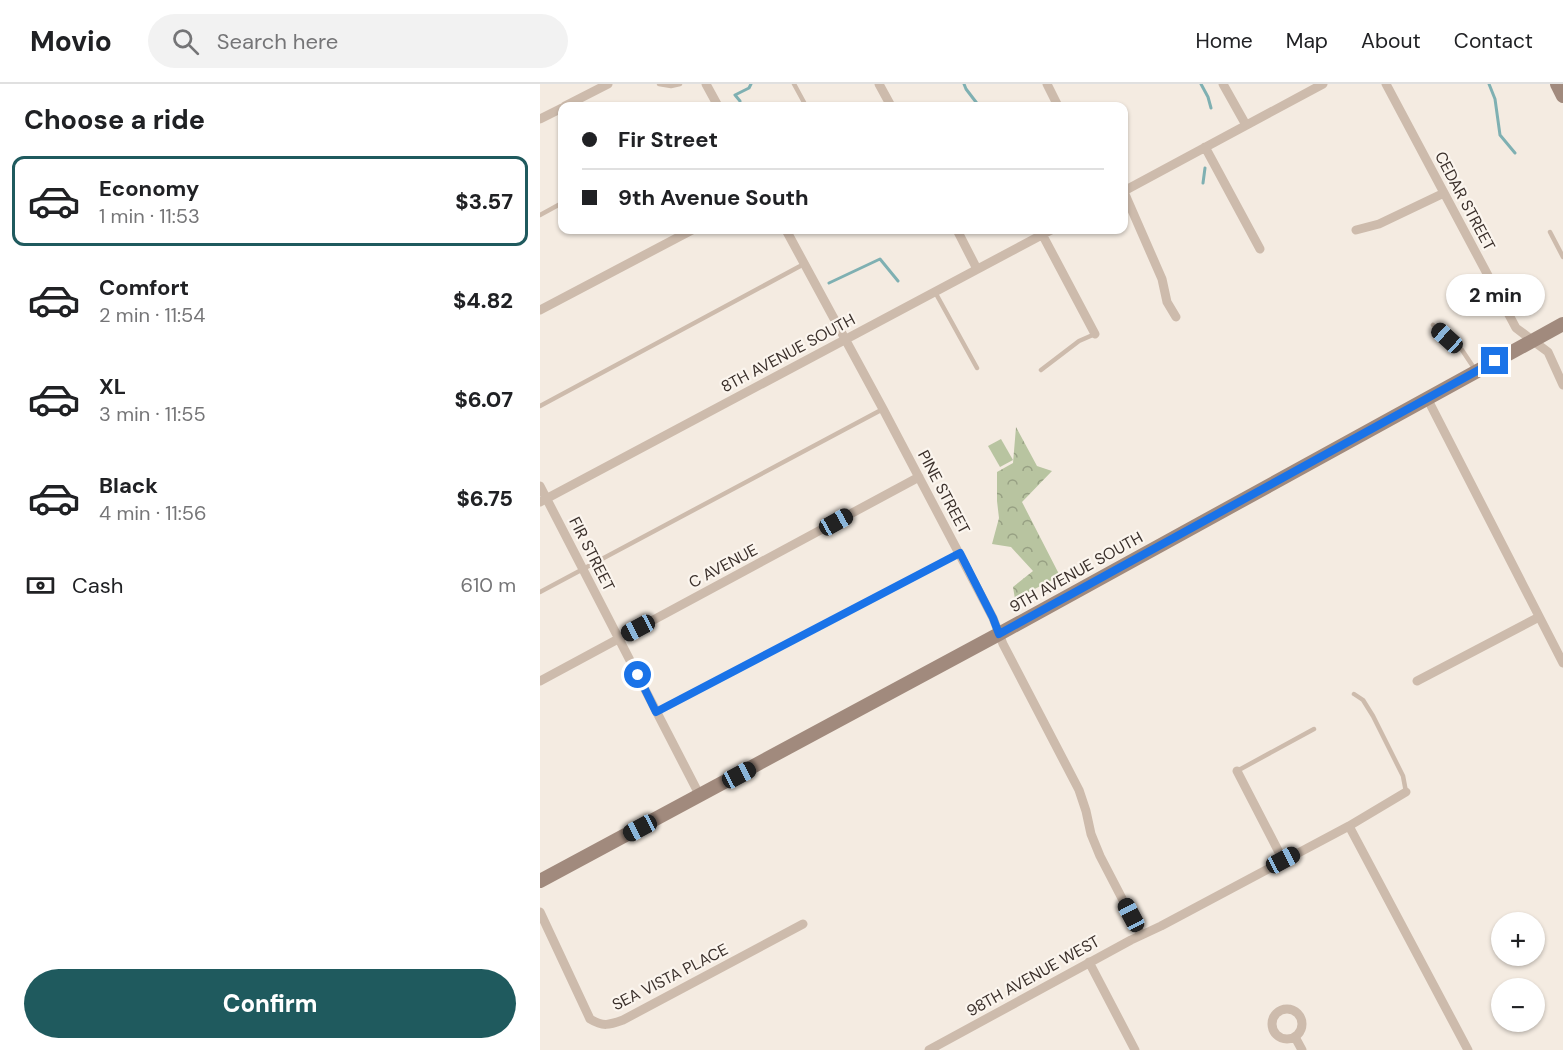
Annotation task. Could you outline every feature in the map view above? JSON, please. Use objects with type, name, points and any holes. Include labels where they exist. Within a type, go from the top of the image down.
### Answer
[{"type":"main road","points":[[1557,84],[1563,96]]},
{"type":"main road","name":"9TH AVENUE SOUTH","points":[[540,881],[999,634],[1563,324]]},
{"type":"street","points":[[574,102],[608,84]]},
{"type":"street","points":[[706,84],[716,102]]},
{"type":"street","points":[[879,84],[889,102]]},
{"type":"street","points":[[1047,84],[1056,102]]},
{"type":"street","points":[[1223,84],[1246,125]]},
{"type":"street","points":[[1128,189],[1246,125],[1306,88],[1323,84]]},
{"type":"street","name":"CEDAR STREET","points":[[1386,84],[1516,328],[1548,352],[1563,386]]},
{"type":"street","points":[[540,119],[558,110]]},
{"type":"street","points":[[1205,147],[1260,249]]},
{"type":"street","points":[[1356,230],[1379,224],[1444,194]]},
{"type":"street","points":[[1128,200],[1162,279],[1167,302],[1176,317]]},
{"type":"street","points":[[540,310],[684,234]]},
{"type":"street","name":"PINE STREET","points":[[788,234],[993,618],[1079,790],[1091,834],[1100,856],[1141,935]]},
{"type":"street","points":[[959,234],[977,268]]},
{"type":"street","name":"8TH AVENUE SOUTH","points":[[543,501],[1042,234]]},
{"type":"street","points":[[1047,234],[1095,334]]},
{"type":"street","points":[[1427,398],[1563,663]]},
{"type":"street","name":"C AVENUE","points":[[540,681],[919,477]]},
{"type":"street","name":"FIR STREET","points":[[540,486],[543,501],[583,569],[700,796]]},
{"type":"street","points":[[1417,681],[1539,617]]},
{"type":"street","points":[[1237,771],[1283,860]]},
{"type":"street","name":"98TH AVENUE WEST","points":[[928,1050],[1089,962],[1348,826],[1406,792]]},
{"type":"street","points":[[1348,826],[1468,1050]]},
{"type":"street","name":"SEA VISTA PLACE","points":[[540,912],[590,1019],[598,1024],[608,1025],[623,1020],[803,924]]},
{"type":"street","points":[[1089,962],[1135,1050]]},
{"type":"street","points":[[1295,1036],[1302,1050]]},
{"type":"lane","points":[[659,84],[672,86],[680,84]]},
{"type":"lane","points":[[794,84],[804,102]]},
{"type":"lane","points":[[540,215],[558,205]]},
{"type":"lane","points":[[1550,232],[1563,257]]},
{"type":"lane","points":[[540,406],[804,264]]},
{"type":"lane","points":[[935,291],[977,368]]},
{"type":"lane","points":[[1433,325],[1462,350],[1476,372]]},
{"type":"lane","points":[[1041,370],[1079,341],[1095,334]]},
{"type":"lane","points":[[540,592],[883,409]]},
{"type":"lane","points":[[656,712],[960,553]]},
{"type":"lane","points":[[1354,694],[1363,700],[1373,716],[1403,776],[1406,792]]},
{"type":"lane","points":[[1237,771],[1314,729]]},
{"type":"green space","points":[[1016,427],[1037,466],[1052,471],[1022,502],[1060,576],[1015,599],[1013,587],[1033,571],[1011,547],[992,544],[999,518],[997,472],[1013,463]]},
{"type":"green space","points":[[1001,439],[1013,460],[1000,467],[988,446]]},
{"type":"waterway","points":[[740,102],[735,95],[749,88],[751,84]]},
{"type":"waterway","points":[[964,84],[976,102]]},
{"type":"waterway","points":[[1201,84],[1211,108]]},
{"type":"waterway","points":[[1489,84],[1495,99],[1500,135],[1515,153]]},
{"type":"waterway","points":[[1203,183],[1205,168]]},
{"type":"waterway","points":[[829,283],[880,259],[898,281]]},
{"type":"route","points":[[638,675],[656,712],[960,553],[999,634],[1495,361]]}]
